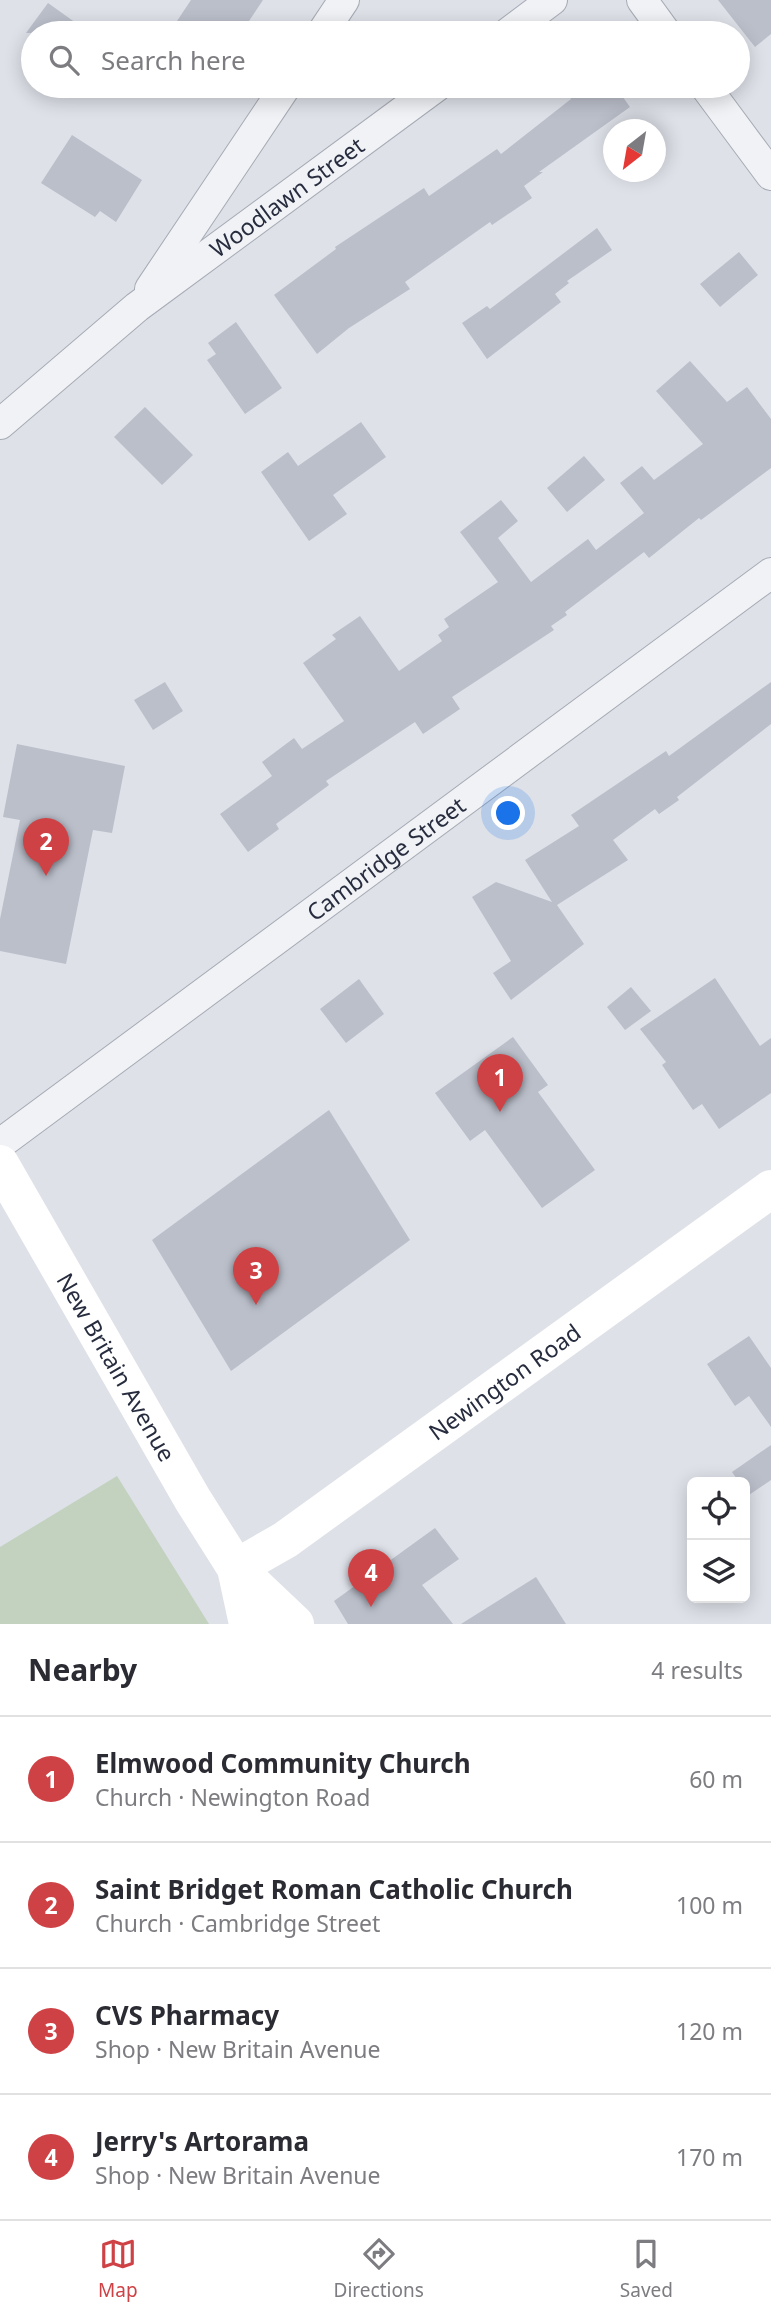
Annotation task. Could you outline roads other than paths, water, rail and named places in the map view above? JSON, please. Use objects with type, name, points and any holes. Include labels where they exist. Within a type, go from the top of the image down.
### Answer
[{"type":"main road","name":"New Britain Avenue","points":[[0,1164],[193,1500],[236,1568],[295,1624]]},
{"type":"main road","name":"Newington Road","points":[[236,1568],[308,1524],[771,1189]]},
{"type":"main road","name":"New Britain Avenue","points":[[236,1568],[248,1624]]},
{"type":"street","points":[[330,21],[344,0]]},
{"type":"street","points":[[524,21],[552,0]]},
{"type":"street","points":[[642,0],[657,21]]},
{"type":"street","name":"Woodlawn Street","points":[[138,307],[278,98]]},
{"type":"street","name":"Woodlawn Street","points":[[0,424],[138,307],[421,98]]},
{"type":"street","points":[[714,98],[771,175]]},
{"type":"street","name":"Cambridge Street","points":[[0,1144],[771,573]]},
{"type":"place","name":"Saint Bridget Roman Catholic Church","points":[[46,876]]},
{"type":"place","name":"Elmwood Community Church","points":[[500,1112]]},
{"type":"place","name":"CVS Pharmacy","points":[[256,1305]]},
{"type":"place","name":"Jerry's Artorama","points":[[371,1607]]}]
